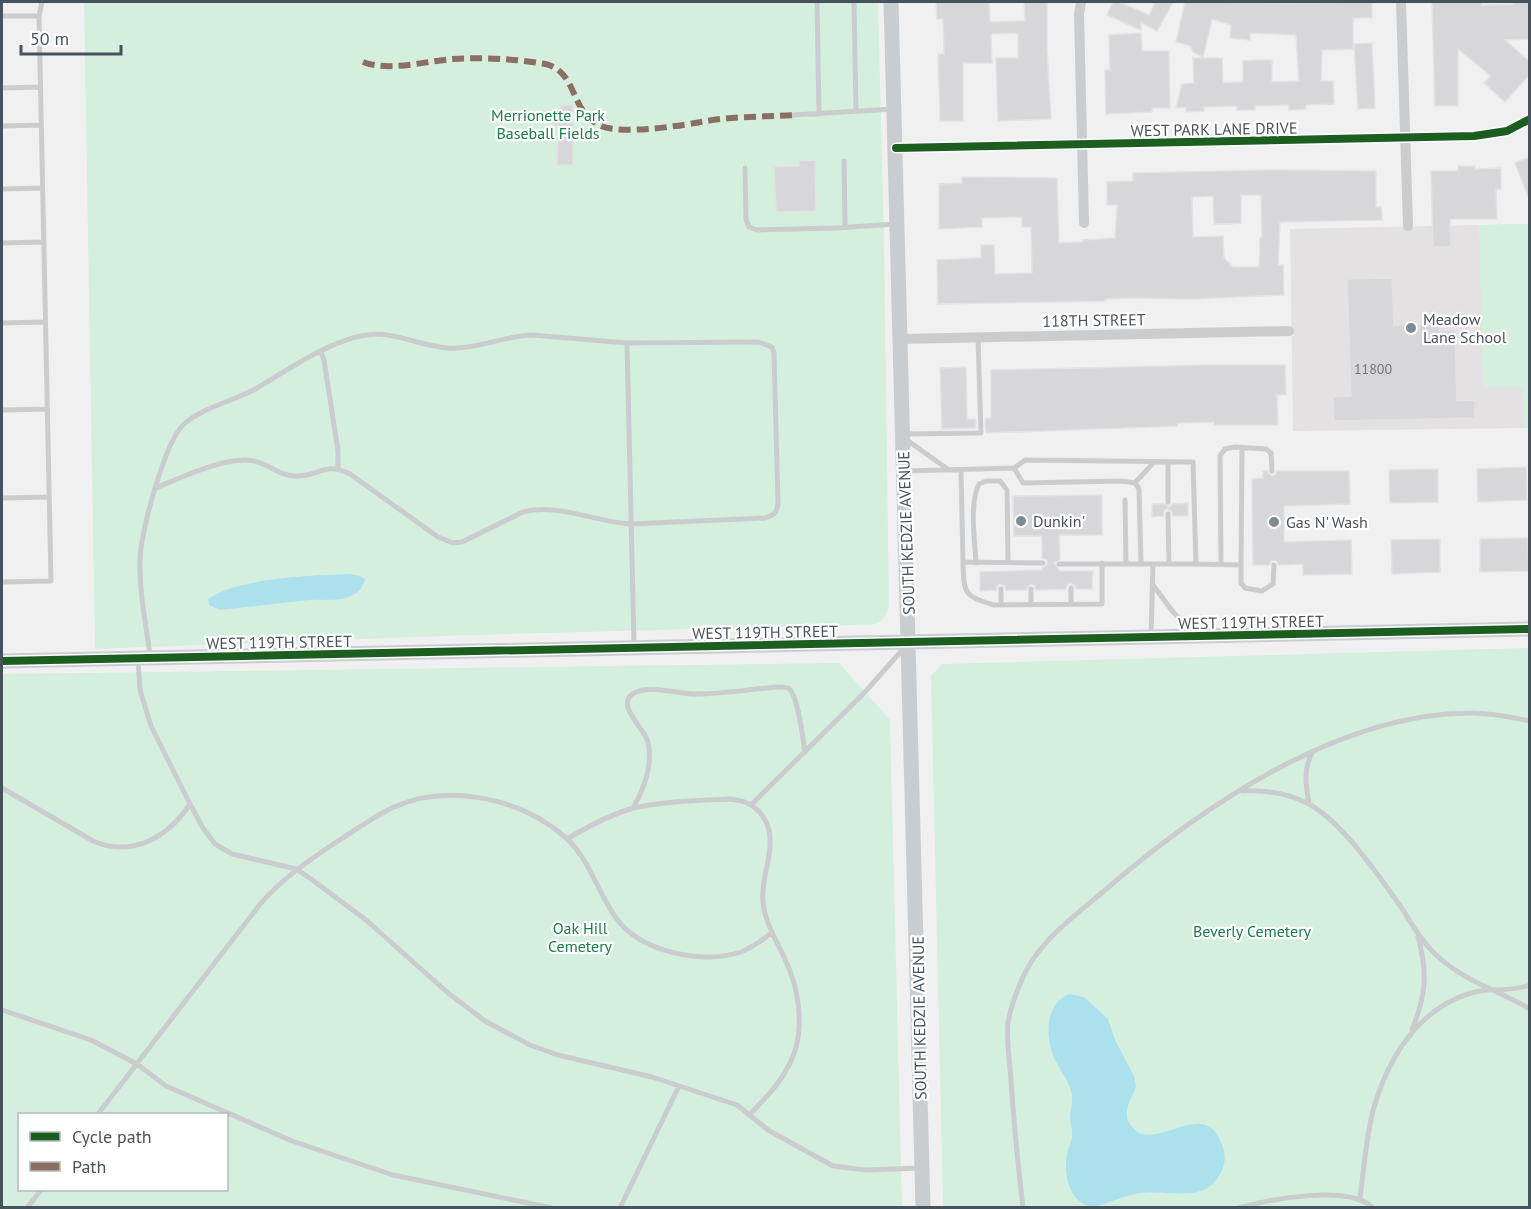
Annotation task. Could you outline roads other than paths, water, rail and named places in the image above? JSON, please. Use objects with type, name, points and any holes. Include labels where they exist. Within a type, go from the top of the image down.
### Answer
[{"type":"street","name":"SOUTH KEDZIE AVENUE","points":[[891,2],[910,642],[923,1208]]},
{"type":"street","points":[[1081,2],[1079,14],[1084,223]]},
{"type":"street","points":[[1401,2],[1408,226]]},
{"type":"street","name":"WEST PARK LANE DRIVE","points":[[896,148],[1406,139],[1493,135],[1507,131],[1530,119]]},
{"type":"street","name":"118TH STREET","points":[[901,339],[1289,331]]},
{"type":"street","name":"WEST 119TH STREET","points":[[2,661],[1530,629]]},
{"type":"lane","points":[[2,582],[51,581],[40,87],[39,16],[42,2]]},
{"type":"lane","points":[[817,2],[819,114]]},
{"type":"lane","points":[[854,2],[856,111]]},
{"type":"lane","points":[[2,16],[39,16]]},
{"type":"lane","points":[[2,88],[40,87]]},
{"type":"lane","points":[[794,115],[894,109]]},
{"type":"lane","points":[[2,126],[41,125]]},
{"type":"lane","points":[[844,161],[845,227]]},
{"type":"lane","points":[[745,168],[747,219],[749,227],[757,230],[898,224]]},
{"type":"lane","points":[[2,189],[42,188]]},
{"type":"lane","points":[[2,243],[44,242]]},
{"type":"lane","points":[[2,323],[45,322]]},
{"type":"lane","points":[[156,488],[223,463],[243,459],[261,463],[286,476],[295,477],[328,468],[338,468],[350,474],[438,537],[453,543],[462,542],[523,512],[532,510],[556,511],[631,524],[765,518],[773,516],[778,504],[772,347],[758,342],[627,343],[532,335],[516,336],[461,348],[449,348],[383,333],[344,341],[249,393],[200,414],[182,425],[175,434],[156,488],[140,560],[144,658],[140,690],[151,726],[203,828],[215,844],[232,854],[296,870],[366,920],[448,993],[485,1022],[530,1045],[558,1055],[626,1070],[737,1105],[768,1130],[833,1166],[866,1170],[922,1168]]},
{"type":"lane","points":[[904,436],[981,433],[978,338]]},
{"type":"lane","points":[[627,343],[634,648]]},
{"type":"lane","points":[[321,352],[334,424],[338,468]]},
{"type":"lane","points":[[2,410],[47,409]]},
{"type":"lane","points":[[904,436],[949,470]]},
{"type":"lane","points":[[1242,447],[1241,583],[1245,588],[1262,591],[1268,589],[1273,584],[1274,565]]},
{"type":"lane","points":[[1221,564],[1220,456],[1224,449],[1242,447],[1266,449],[1271,453],[1272,471]]},
{"type":"lane","points":[[905,471],[1014,468],[1025,460],[1194,462],[1196,564]]},
{"type":"lane","points":[[1135,483],[1154,462]]},
{"type":"lane","points":[[1168,462],[1168,501]]},
{"type":"lane","points":[[1014,468],[1023,483],[1121,481],[1135,483],[1139,489],[1141,564]]},
{"type":"lane","points":[[961,470],[964,588],[969,595],[979,601],[1001,605],[1102,604],[1102,563]]},
{"type":"lane","points":[[976,563],[974,502],[976,490],[979,484],[993,481],[1000,481],[1007,490],[1008,563]]},
{"type":"lane","points":[[2,498],[49,497]]},
{"type":"lane","points":[[1125,500],[1126,564]]},
{"type":"lane","points":[[1168,514],[1169,564]]},
{"type":"lane","points":[[963,562],[1043,563]]},
{"type":"lane","points":[[1001,563],[1001,570]]},
{"type":"lane","points":[[1031,563],[1031,571]]},
{"type":"lane","points":[[1059,564],[1071,567],[1102,563],[1241,565]]},
{"type":"lane","points":[[1151,638],[1153,564]]},
{"type":"lane","points":[[1152,583],[1173,612],[1200,637]]},
{"type":"lane","points":[[1071,588],[1071,604]]},
{"type":"lane","points":[[1001,589],[1001,605]]},
{"type":"lane","points":[[1030,589],[1030,605]]},
{"type":"lane","points":[[752,804],[865,692],[910,642]]},
{"type":"lane","points":[[633,808],[641,794],[649,760],[648,742],[644,732],[628,712],[627,703],[630,696],[636,692],[656,690],[693,694],[788,687],[797,705],[805,752]]},
{"type":"lane","points":[[1023,1208],[1017,1162],[1008,1023],[1020,983],[1029,963],[1042,946],[1179,829],[1280,767],[1335,742],[1376,728],[1426,717],[1472,713],[1500,715],[1530,721]]},
{"type":"lane","points":[[1309,804],[1306,773],[1308,761],[1313,752]]},
{"type":"lane","points":[[2,788],[93,842],[119,849],[130,848],[168,830],[180,819],[190,804]]},
{"type":"lane","points":[[1241,791],[1278,792],[1309,804],[1332,822],[1358,850],[1418,935],[1449,966],[1468,980],[1530,1009]]},
{"type":"lane","points":[[99,1113],[276,886],[376,816],[414,800],[464,796],[495,800],[525,812],[552,827],[567,839],[590,872],[617,920],[646,942],[664,950],[683,955],[722,956],[740,952],[758,944],[771,933]]},
{"type":"lane","points":[[567,839],[590,826],[633,808],[728,798],[740,799],[752,804],[761,813],[768,827],[769,861],[762,894],[763,904],[771,933],[789,966],[795,987],[799,1027],[796,1047],[786,1071],[775,1087],[750,1114]]},
{"type":"lane","points":[[1360,1198],[1374,1108],[1384,1079],[1411,1031],[1422,1002],[1425,976],[1424,957],[1418,935]]},
{"type":"lane","points":[[1411,1031],[1431,1014],[1472,992],[1516,990],[1530,985]]},
{"type":"lane","points":[[2,1010],[91,1040],[137,1064],[166,1086],[228,1113]]},
{"type":"lane","points":[[620,1208],[679,1086]]},
{"type":"lane","points":[[228,1113],[292,1141],[393,1175],[552,1208]]},
{"type":"lane","points":[[27,1208],[40,1191]]},
{"type":"lane","points":[[1239,1208],[1286,1198],[1340,1195],[1360,1198],[1373,1208]]},
{"type":"water","points":[[350,574],[365,579],[356,593],[345,598],[220,610],[209,605],[208,599],[237,586],[276,579]]},
{"type":"water","points":[[1069,994],[1084,997],[1108,1019],[1115,1040],[1134,1076],[1136,1086],[1127,1113],[1130,1125],[1134,1129],[1144,1134],[1155,1134],[1193,1124],[1204,1125],[1214,1131],[1224,1149],[1225,1158],[1220,1175],[1210,1186],[1202,1191],[1182,1194],[1140,1193],[1095,1207],[1086,1205],[1074,1195],[1066,1171],[1072,1134],[1070,1118],[1072,1095],[1054,1058],[1048,1031],[1055,1005]]},
{"type":"place","name":"Meadow Lane School","points":[[1411,328]]},
{"type":"place","name":"Dunkin'","points":[[1021,521]]},
{"type":"place","name":"Gas N' Wash","points":[[1274,522]]},
{"type":"park label","name":"Merrionette Park Baseball Fields","points":[[548,124]]},
{"type":"park label","name":"Beverly Cemetery","points":[[1252,931]]},
{"type":"park label","name":"Oak Hill Cemetery","points":[[580,937]]}]
